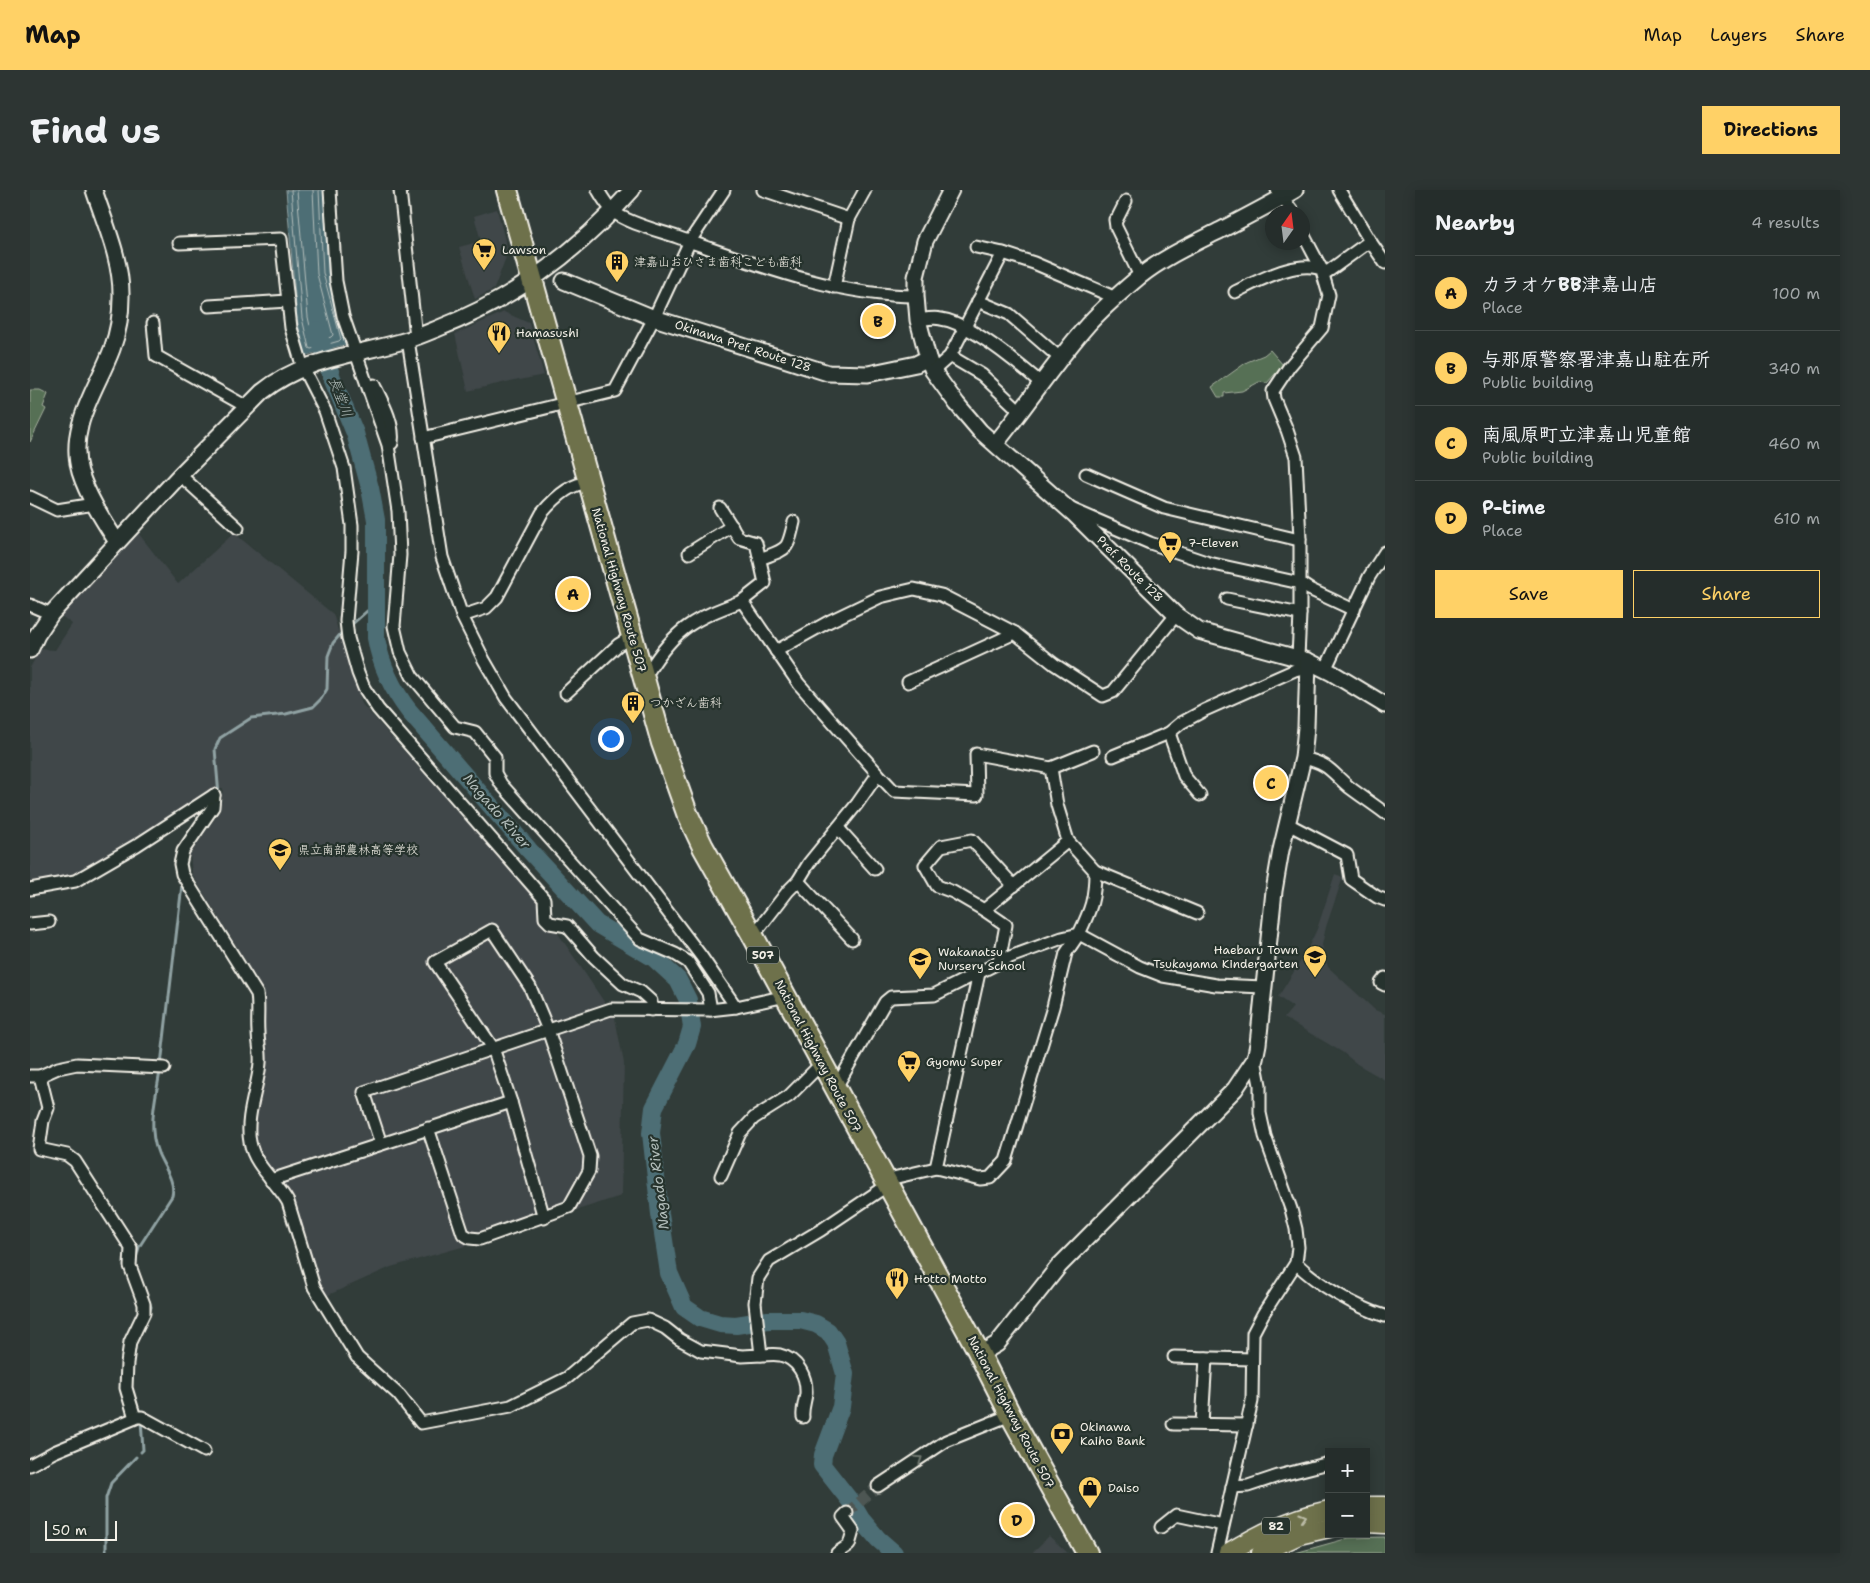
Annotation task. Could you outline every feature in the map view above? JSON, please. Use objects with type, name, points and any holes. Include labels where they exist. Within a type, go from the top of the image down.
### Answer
[{"type":"highway","name":"National Highway Route 507","points":[[507,190],[642,673],[662,742],[687,813],[703,847],[1087,1553]]},
{"type":"main road","points":[[1370,1506],[1385,1506]]},
{"type":"main road","name":"82","points":[[1228,1553],[1270,1528],[1325,1511]]},
{"type":"main road","points":[[1370,1523],[1385,1524]]},
{"type":"main road","name":"82","points":[[1261,1553],[1299,1535],[1325,1529]]},
{"type":"street","points":[[94,190],[114,251],[121,296],[119,321],[112,348],[80,422],[76,445],[80,470],[88,493],[117,542]]},
{"type":"street","points":[[330,190],[336,281],[343,316],[354,352],[380,406]]},
{"type":"street","points":[[400,190],[412,339],[424,438],[442,558],[462,616],[506,698],[701,956],[736,1007]]},
{"type":"street","points":[[598,190],[613,212],[634,222],[690,242],[834,287],[877,294],[916,296]]},
{"type":"street","points":[[30,650],[37,635],[51,614],[180,476],[275,381],[306,367],[354,352],[412,339],[484,309],[532,280],[553,264],[613,212],[632,190]]},
{"type":"street","points":[[424,438],[615,391],[654,318],[690,242],[724,190]]},
{"type":"street","points":[[763,190],[792,194],[849,219]]},
{"type":"street","points":[[834,287],[849,219],[865,190]]},
{"type":"street","points":[[950,190],[925,240],[916,277],[918,320],[930,365],[950,356],[1003,253]]},
{"type":"street","points":[[1339,190],[1385,263]]},
{"type":"street","points":[[996,443],[1022,412],[1084,329],[1140,276],[1193,243],[1285,192],[1290,205]]},
{"type":"street","points":[[1126,201],[1115,220],[1116,227],[1140,276]]},
{"type":"street","points":[[179,243],[281,239],[291,328],[311,380],[326,410],[344,468],[352,525],[347,628],[358,673],[364,688],[378,709],[544,899],[545,918],[550,923],[567,926],[594,957],[623,984],[641,992],[651,1001],[653,1010]]},
{"type":"street","points":[[1235,292],[1289,269],[1321,268],[1327,272],[1370,241]]},
{"type":"street","points":[[976,247],[1034,263],[1109,295],[1113,300]]},
{"type":"street","points":[[1217,1553],[1252,1400],[1253,1333],[1296,1263],[1298,1247],[1291,1209],[1265,1136],[1260,1113],[1260,1085],[1255,1059],[1274,891],[1303,758],[1306,727],[1300,614],[1300,539],[1294,449],[1274,399],[1273,390],[1289,367],[1322,328],[1329,295],[1321,268],[1310,247]]},
{"type":"street","name":"Okinawa Pref. Route 128","points":[[564,281],[654,318],[828,373],[868,374],[916,364],[930,365]]},
{"type":"street","points":[[209,306],[288,301]]},
{"type":"street","points":[[978,301],[1009,314],[1061,360]]},
{"type":"street","points":[[918,320],[942,319],[964,328],[990,342],[1042,384]]},
{"type":"street","points":[[153,323],[156,356],[247,408]]},
{"type":"street","points":[[950,356],[982,375],[1022,412]]},
{"type":"street","points":[[367,364],[380,406],[398,511],[400,555],[394,626],[400,652],[412,676],[455,727],[476,732],[495,757],[495,773],[501,784],[628,926],[640,938],[676,954],[688,962],[708,993],[710,1010]]},
{"type":"street","name":"Pref. Route 128","points":[[930,365],[942,385],[980,431],[996,443],[1065,506],[1176,615],[1199,630],[1325,670],[1385,706]]},
{"type":"street","points":[[1086,474],[1164,508],[1300,539]]},
{"type":"street","points":[[180,476],[238,528]]},
{"type":"street","points":[[462,616],[486,608],[497,597],[542,513],[551,503],[582,482],[589,482]]},
{"type":"street","points":[[30,497],[57,510],[94,504]]},
{"type":"street","points":[[1065,506],[1150,544],[1209,563],[1300,583],[1354,610]]},
{"type":"street","points":[[642,673],[648,672],[680,630],[696,619],[742,601],[765,583],[756,543],[740,538],[720,508]]},
{"type":"street","points":[[760,559],[785,549],[790,542],[794,522]]},
{"type":"street","points":[[689,553],[732,526]]},
{"type":"street","points":[[1325,670],[1368,578],[1385,552]]},
{"type":"street","points":[[776,651],[830,621],[880,597],[914,589],[941,595],[1015,633],[1054,664],[1103,696],[1113,692],[1176,615]]},
{"type":"street","points":[[1227,598],[1300,614]]},
{"type":"street","points":[[742,601],[799,684],[894,791],[977,795],[976,754],[1051,768],[1094,751]]},
{"type":"street","points":[[30,605],[51,614]]},
{"type":"street","points":[[908,682],[1015,633]]},
{"type":"street","points":[[566,693],[618,645],[632,636]]},
{"type":"street","points":[[1113,756],[1169,733],[1181,723],[1204,710],[1295,670],[1304,662]]},
{"type":"street","points":[[1169,733],[1184,776],[1200,795]]},
{"type":"street","points":[[1303,758],[1316,761],[1330,768],[1348,785],[1385,813]]},
{"type":"street","points":[[1051,768],[1056,805],[1068,841],[1095,871],[1197,913]]},
{"type":"street","points":[[753,936],[798,882],[809,863],[857,804],[878,774]]},
{"type":"street","points":[[30,889],[74,881],[137,845],[214,795],[213,807],[183,851],[180,864],[182,874],[257,994],[260,1062],[248,1127],[250,1143],[257,1160],[288,1202],[319,1298],[356,1357],[399,1395],[421,1423],[511,1406],[567,1378],[632,1323],[648,1320],[665,1328],[679,1339],[701,1351],[742,1356],[781,1355],[794,1362],[804,1375],[806,1392],[803,1417]]},
{"type":"street","points":[[1288,824],[1347,855],[1351,880],[1385,900]]},
{"type":"street","points":[[838,828],[876,869]]},
{"type":"street","points":[[999,962],[1006,926],[984,910],[953,892],[937,886],[925,865],[941,846],[972,840],[1014,886]]},
{"type":"street","points":[[984,910],[1068,841]]},
{"type":"street","points":[[760,1355],[755,1303],[758,1278],[769,1261],[821,1230],[887,1186],[892,1178],[936,1168],[980,1180],[990,1178],[1006,1161],[1053,1007],[1066,953],[1079,934],[1090,910],[1095,892],[1095,871]]},
{"type":"street","points":[[798,882],[852,939]]},
{"type":"street","points":[[30,924],[48,922]]},
{"type":"street","points":[[428,1128],[464,1234],[470,1238],[480,1239],[544,1218],[569,1207],[589,1171],[590,1156],[548,1030],[530,987],[492,930],[435,962],[494,1048],[544,1218]]},
{"type":"street","points":[[835,1089],[885,1002],[891,996],[934,995],[999,962],[1062,938],[1079,934],[1140,967],[1163,976],[1216,985],[1264,987]]},
{"type":"street","points":[[936,1168],[979,973]]},
{"type":"street","points":[[1385,978],[1381,983],[1385,985]]},
{"type":"street","points":[[381,1144],[364,1092],[612,1008],[710,1010],[736,1007],[778,998],[784,994]]},
{"type":"street","points":[[980,1354],[997,1344],[1059,1266],[1235,1089],[1255,1059]]},
{"type":"street","points":[[159,1068],[77,1064],[35,1076],[48,1108],[34,1149],[67,1155],[75,1161],[131,1248],[130,1266],[144,1304],[144,1313],[130,1342],[126,1363],[126,1388],[138,1418],[204,1451]]},
{"type":"street","points":[[721,1176],[740,1133],[754,1118],[789,1096],[821,1064]]},
{"type":"street","points":[[271,1180],[511,1102]]},
{"type":"street","points":[[1296,1263],[1364,1310],[1385,1316]]},
{"type":"street","points":[[1174,1357],[1252,1358]]},
{"type":"street","points":[[1202,1424],[1206,1358]]},
{"type":"street","points":[[878,1486],[946,1441],[1010,1414]]},
{"type":"street","points":[[30,1465],[54,1452],[138,1418]]},
{"type":"street","points":[[1173,1424],[1247,1425]]},
{"type":"street","points":[[1232,1486],[1248,1486],[1325,1464]]},
{"type":"street","points":[[837,1553],[849,1545],[854,1531],[843,1517],[847,1513]]},
{"type":"street","points":[[1160,1527],[1176,1515],[1223,1524]]},
{"type":"shaded area","name":"Lawson","points":[[497,209],[508,252],[494,289],[475,299],[459,247],[481,241],[474,216]]},
{"type":"shaded area","name":"Hamasushi","points":[[504,312],[529,323],[544,375],[468,391],[455,334]]},
{"type":"shaded area","points":[[234,533],[333,614],[362,704],[533,896],[615,1018],[624,1063],[621,1196],[462,1247],[391,1267],[324,1297],[295,1202],[267,1166],[257,1142],[255,1127],[267,1065],[264,1042],[264,991],[192,874],[190,855],[220,811],[223,788],[217,788],[137,840],[80,872],[30,886],[30,668],[40,649],[55,650],[72,624],[60,615],[126,540],[139,534],[178,584]]},
{"type":"shaded area","name":"Haebaru Town Tsukayama Kindergarten","points":[[1335,874],[1343,877],[1322,945],[1328,967],[1375,1010],[1385,1014],[1385,1080],[1284,1018],[1293,1007],[1278,997],[1305,954],[1317,929]]},
{"type":"shaded area","points":[[1049,1536],[1068,1553],[1032,1553]]},
{"type":"green space","points":[[1270,350],[1283,365],[1267,383],[1259,382],[1242,391],[1224,393],[1224,397],[1218,397],[1212,387],[1247,362],[1264,355]]},
{"type":"green space","points":[[30,390],[40,390],[48,394],[43,407],[46,409],[30,442]]},
{"type":"green space","points":[[1385,1537],[1385,1553],[1295,1553],[1349,1538]]},
{"type":"water","points":[[286,190],[324,190],[328,273],[348,344],[305,356],[297,319]]},
{"type":"pier","points":[[348,344],[348,346],[306,359],[305,356]]},
{"type":"waterway","name":"Nagado River","points":[[317,330],[332,378],[355,433],[370,488],[376,520],[376,638],[384,668],[392,686],[409,711],[529,850],[597,924],[654,958],[678,980],[688,1000],[692,1027],[687,1044],[654,1108],[651,1133],[669,1273],[684,1307],[700,1318],[720,1324],[736,1325],[768,1320],[800,1320],[816,1324],[828,1331],[836,1343],[845,1374],[841,1407],[823,1455],[822,1465],[851,1502],[861,1519],[878,1539],[894,1553]]},
{"type":"waterway","points":[[349,627],[375,604]]},
{"type":"waterway","points":[[219,796],[215,749],[220,738],[251,718],[286,714],[313,707],[327,689],[328,656],[333,643],[344,630]]},
{"type":"waterway","points":[[161,1065],[182,885]]},
{"type":"waterway","points":[[136,1258],[139,1247],[172,1196],[173,1190],[171,1179],[158,1153],[153,1133],[153,1112],[160,1071]]},
{"type":"waterway","points":[[147,1319],[151,1307],[149,1301]]},
{"type":"waterway","points":[[134,1396],[140,1414]]},
{"type":"waterway","points":[[141,1420],[143,1450],[141,1452]]},
{"type":"waterway","points":[[106,1553],[106,1498],[111,1483],[136,1457]]},
{"type":"tunnel","points":[[847,1513],[878,1486]]},
{"type":"place","name":"Lawson","points":[[484,271]]},
{"type":"place","name":"津嘉山おひさま歯科こども歯科","points":[[617,283]]},
{"type":"place","name":"与那原警察署津嘉山駐在所","points":[[878,321]]},
{"type":"place","name":"Hamasushi","points":[[499,354]]},
{"type":"place","name":"7-Eleven","points":[[1170,564]]},
{"type":"place","name":"カラオケBB津嘉山店","points":[[573,594]]},
{"type":"place","name":"つかざん歯科","points":[[633,724]]},
{"type":"place","name":"南風原町立津嘉山児童館","points":[[1271,783]]},
{"type":"place","name":"県立南部農林高等学校","points":[[280,871]]},
{"type":"place","name":"Haebaru Town Tsukayama Kindergarten","points":[[1315,978]]},
{"type":"place","name":"Wakanatsu Nursery School","points":[[920,980]]},
{"type":"place","name":"Gyomu Super","points":[[909,1083]]},
{"type":"place","name":"Hotto Motto","points":[[897,1300]]},
{"type":"place","name":"Okinawa Kaiho Bank","points":[[1062,1455]]},
{"type":"place","name":"Daiso","points":[[1090,1509]]},
{"type":"place","name":"P-time","points":[[1017,1520]]},
{"type":"water label","name":"長堂川","points":[[341,397]]}]
